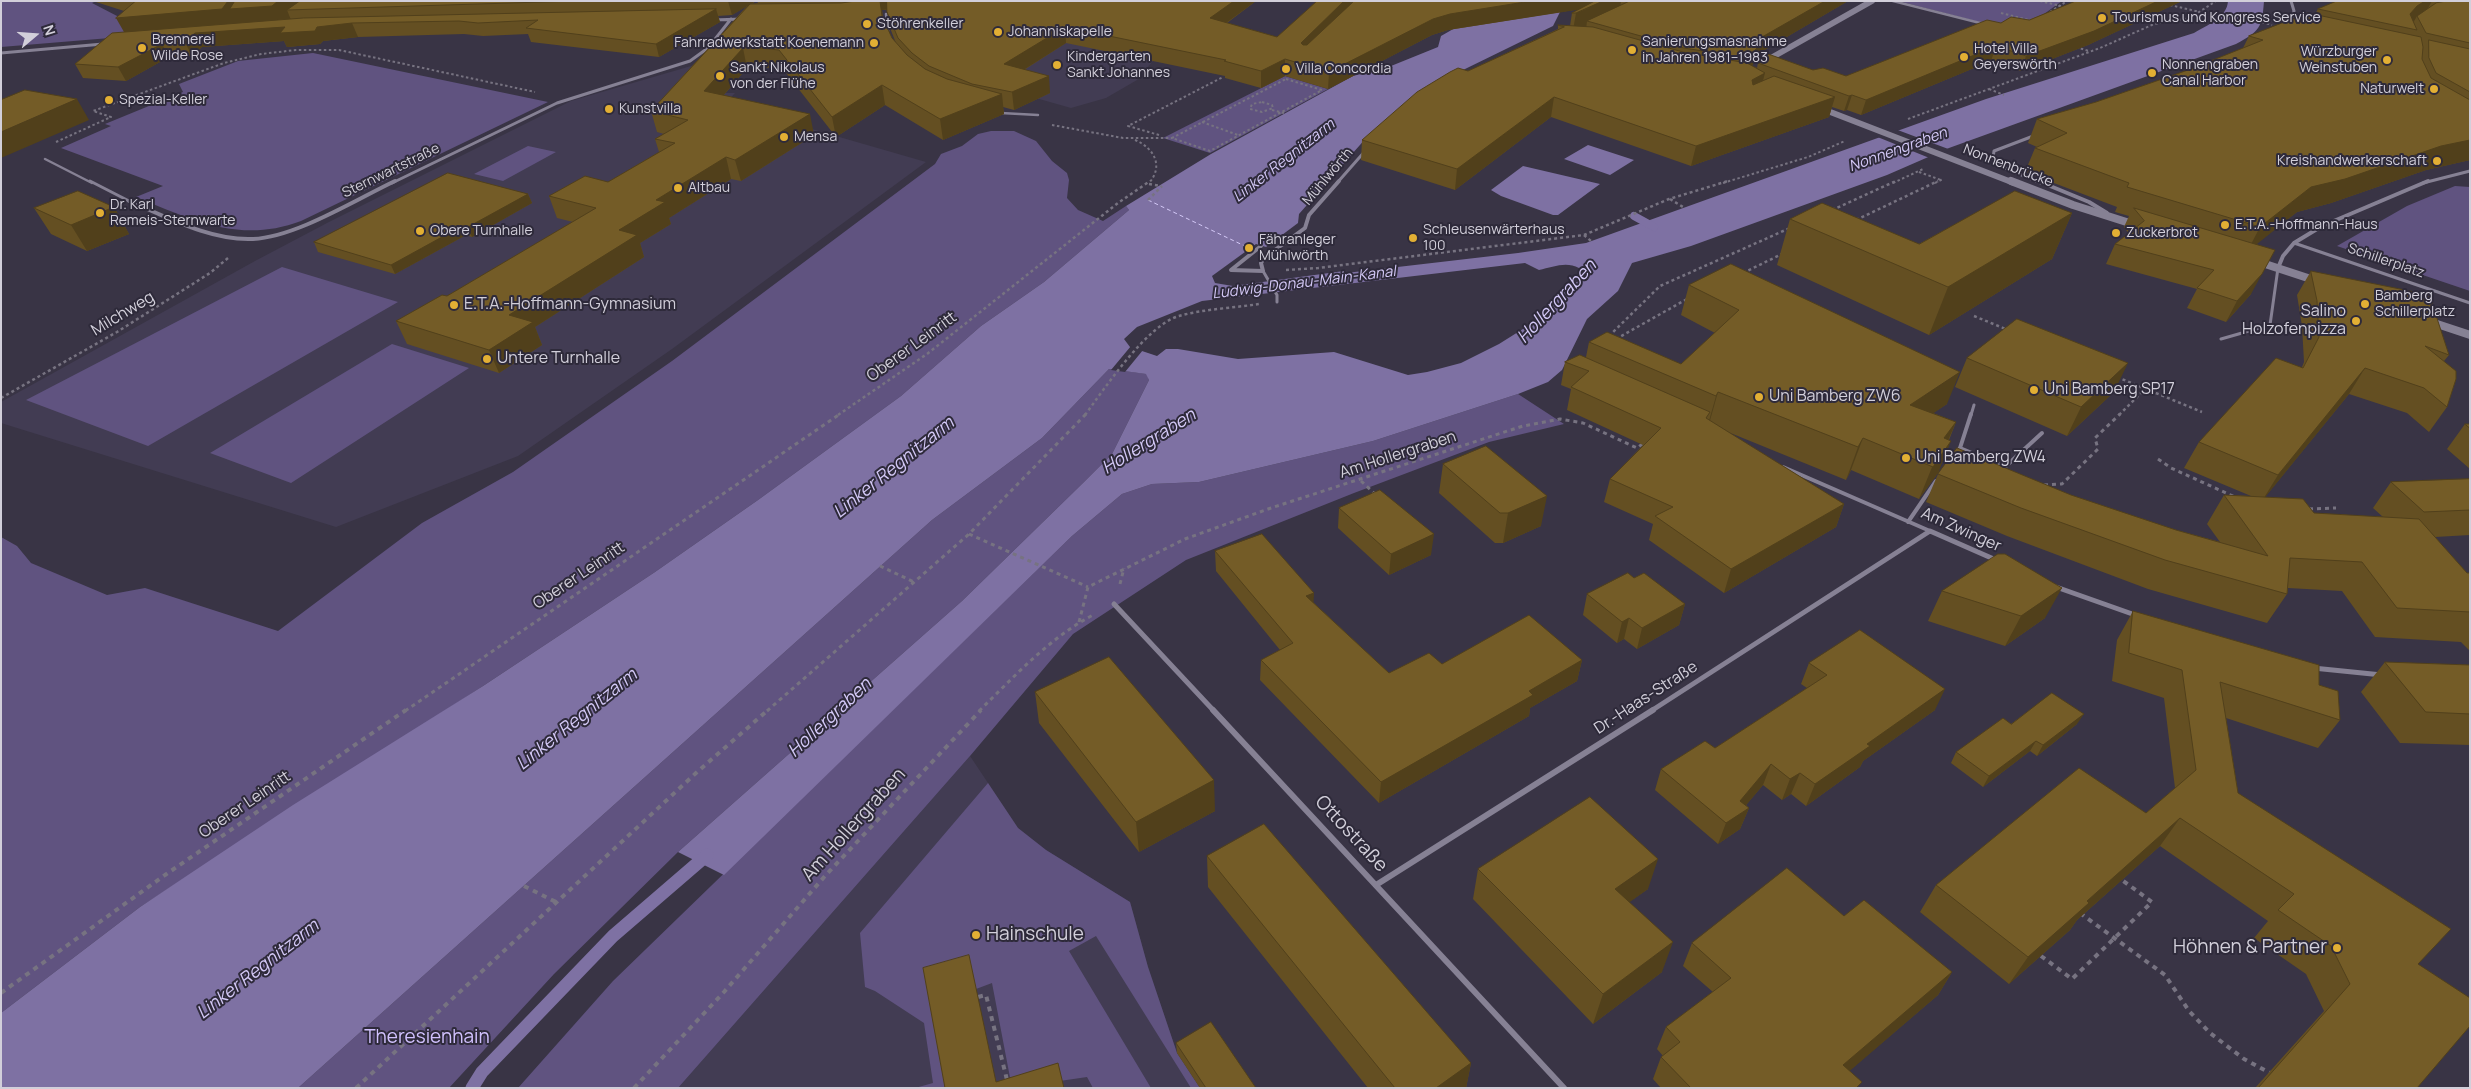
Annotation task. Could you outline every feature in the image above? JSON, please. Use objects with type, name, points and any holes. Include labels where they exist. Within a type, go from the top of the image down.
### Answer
[{"type":"street","points":[[1756,67],[1872,1]]},
{"type":"street","points":[[2287,29],[2294,11],[2291,1]]},
{"type":"street","points":[[880,14],[894,13]]},
{"type":"street","name":"Sternwartstraße","points":[[129,202],[196,227],[237,238],[263,238],[294,230],[567,98],[690,61],[708,48],[731,19]]},
{"type":"street","points":[[712,20],[748,20]]},
{"type":"street","points":[[1,53],[113,44]]},
{"type":"street","name":"Nonnenbrücke","points":[[1813,106],[2116,219],[2152,229]]},
{"type":"street","points":[[2043,133],[2003,146],[1994,151],[1993,158],[2005,168],[2089,202],[2116,219]]},
{"type":"street","name":"Mühlwörth","points":[[1263,271],[1261,263],[1264,258],[1306,228],[1309,215],[1368,148]]},
{"type":"street","points":[[2278,268],[2282,256],[2294,242],[2322,226],[2397,192],[2422,183],[2470,171]]},
{"type":"street","points":[[2465,172],[2470,175]]},
{"type":"street","points":[[1261,246],[1231,270],[1263,271]]},
{"type":"street","points":[[2245,258],[2330,285]]},
{"type":"street","points":[[2418,317],[2470,335]]},
{"type":"street","name":"Am Zwinger","points":[[1930,531],[1999,562]]},
{"type":"street","name":"Dr.-Haas-Straße","points":[[1376,885],[1600,744],[1930,531]]},
{"type":"street","points":[[2051,585],[2145,618]]},
{"type":"street","name":"Ottostraße","points":[[1114,604],[1564,1088]]},
{"type":"street","points":[[2308,667],[2392,675]]},
{"type":"lane","points":[[1892,1],[1985,24]]},
{"type":"lane","points":[[886,14],[888,33]]},
{"type":"lane","points":[[992,111],[1008,114],[1038,115]]},
{"type":"lane","name":"Sternwartstraße","points":[[45,159],[129,202]]},
{"type":"lane","name":"Schillerplatz","points":[[2294,242],[2470,303]]},
{"type":"lane","points":[[2221,338],[2270,325],[2278,268]]},
{"type":"lane","points":[[1263,271],[1277,294],[1277,302]]},
{"type":"lane","points":[[1955,455],[1960,448],[1974,405]]},
{"type":"lane","points":[[1960,448],[2005,467],[2042,433]]},
{"type":"lane","name":"Am Zwinger","points":[[1777,464],[1930,531]]},
{"type":"lane","points":[[1908,522],[1939,477]]},
{"type":"path","points":[[2040,1],[2066,8]]},
{"type":"path","points":[[2044,16],[2067,1]]},
{"type":"path","points":[[1904,120],[2089,52],[2154,24],[2177,22],[2201,12],[2216,1]]},
{"type":"path","points":[[2163,4],[2201,12]]},
{"type":"path","points":[[1994,11],[2036,21],[2031,25]]},
{"type":"path","points":[[2072,46],[2089,52]]},
{"type":"path","points":[[45,159],[40,153],[47,146],[111,117],[93,112],[224,63],[272,52],[339,50],[542,93]]},
{"type":"path","points":[[1172,138],[1286,78],[1322,90],[1210,151],[1128,126],[1223,77]]},
{"type":"path","points":[[1989,89],[2004,95]]},
{"type":"path","points":[[1242,101],[1252,104],[1269,104],[1273,106],[1272,110]]},
{"type":"path","points":[[1252,104],[1249,107],[1254,111],[1266,112],[1272,110],[1282,113]]},
{"type":"path","points":[[1202,122],[1238,135]]},
{"type":"path","points":[[1046,124],[1091,134],[1135,140],[1159,135]]},
{"type":"path","points":[[1263,271],[1318,268],[1584,235],[1670,199],[1808,157],[1849,139]]},
{"type":"path","name":"Oberer Leinritt","points":[[1,993],[173,869],[927,354],[1118,203],[1149,184],[1159,167],[1152,151],[1135,140]]},
{"type":"path","points":[[1830,211],[1919,172],[1941,180],[1851,222]]},
{"type":"path","points":[[1148,200],[1162,186],[1149,184]]},
{"type":"path","points":[[1670,199],[1683,207]]},
{"type":"path","points":[[1604,340],[1660,286],[1794,227]]},
{"type":"path","points":[[1584,235],[1591,242]]},
{"type":"path","name":"Milchweg","points":[[1,398],[117,332],[210,273],[250,239]]},
{"type":"path","points":[[1734,277],[1788,252]]},
{"type":"path","points":[[1615,340],[1690,298]]},
{"type":"path","points":[[356,1088],[696,773],[970,534],[1080,421],[1118,371],[1155,329],[1178,316],[1277,302]]},
{"type":"path","points":[[1974,316],[2010,331]]},
{"type":"path","points":[[2109,374],[2202,412]]},
{"type":"path","points":[[2005,467],[2044,485],[2062,484],[2098,449],[2095,438],[2145,389]]},
{"type":"path","name":"Am Hollergraben","points":[[1088,587],[1124,568],[1186,540],[1271,508],[1361,481],[1523,426],[1560,419],[1583,423],[1638,448],[1652,436]]},
{"type":"path","points":[[2158,459],[2171,468],[2240,499]]},
{"type":"path","points":[[1361,481],[1380,498]]},
{"type":"path","points":[[2306,509],[2336,508]]},
{"type":"path","points":[[970,534],[993,546],[1088,587],[1079,622]]},
{"type":"path","points":[[880,566],[914,582]]},
{"type":"path","name":"Am Hollergraben","points":[[634,1088],[724,992],[825,876],[959,731],[1042,650],[1079,622],[1114,604]]},
{"type":"path","points":[[2041,956],[2072,980],[2152,902],[2122,880]]},
{"type":"path","points":[[524,886],[556,902]]},
{"type":"path","points":[[2076,910],[2165,975],[2189,1010],[2210,1033],[2244,1059],[2276,1077]]},
{"type":"path","points":[[978,997],[986,995],[1009,1088]]},
{"type":"shaded area","name":"Kindergarten Sankt Johannes","points":[[1029,33],[1153,61],[1137,80],[1106,98],[1071,108],[1004,89]]},
{"type":"shaded area","name":"E.T.A.-Hoffmann-Gymnasium","points":[[698,64],[713,93],[735,93],[725,104],[926,162],[672,349],[518,456],[336,527],[1,423],[1,402],[327,223],[571,101]]},
{"type":"shaded area","name":"Hainschule","points":[[970,756],[1018,828],[1046,850],[1130,902],[1148,967],[1177,1053],[1200,1088],[678,1088]]},
{"type":"green space","points":[[1,1],[96,1],[92,3],[146,31],[134,36],[1,47]]},
{"type":"green space","points":[[1898,1],[2062,1],[2026,27],[1987,24]]},
{"type":"green space","points":[[313,53],[548,102],[301,221],[279,228],[258,230],[237,230],[197,221],[136,197],[163,186],[61,148],[111,126],[105,124],[183,92],[179,84],[238,61]]},
{"type":"green space","points":[[1285,76],[1328,89],[1210,153],[1163,138]]},
{"type":"green space","points":[[991,131],[1014,131],[1036,141],[1052,161],[1067,173],[1069,180],[1067,198],[1078,210],[1103,221],[1126,206],[1129,210],[1044,282],[981,326],[901,396],[758,500],[655,572],[483,686],[140,907],[1,1013],[1,537],[17,546],[31,563],[107,595],[145,588],[278,631],[422,523],[513,472],[672,361],[935,164],[941,154],[962,146],[978,134]]},
{"type":"green space","points":[[528,146],[556,152],[503,181],[474,174]]},
{"type":"green space","points":[[2455,186],[2470,187],[2470,291],[2337,246],[2407,206]]},
{"type":"green space","points":[[282,267],[398,302],[148,446],[26,400]]},
{"type":"green space","points":[[392,344],[469,368],[291,483],[210,453]]},
{"type":"green space","name":"Theresienhain","points":[[1109,369],[1147,374],[1149,380],[1112,454],[962,601],[678,852],[554,974],[449,1088],[298,1088],[932,520],[1042,438]]},
{"type":"green space","points":[[1518,394],[1564,424],[1489,442],[1186,560],[1073,634],[970,756],[678,1088],[518,1088],[613,981],[1072,536],[1122,494],[1152,484],[1199,482],[1373,441]]},
{"type":"green space","points":[[988,783],[1018,828],[1046,850],[1130,902],[1148,967],[1177,1053],[1200,1088],[1191,1088],[1096,936],[1069,951],[1151,1088],[1093,1088],[1087,1077],[1012,1088],[992,983],[976,989],[948,1088],[915,1088],[933,1083],[924,1023],[875,991],[865,987],[860,933]]},
{"type":"water","points":[[2228,1],[2264,1],[2261,23],[2255,32],[2236,44],[1949,148],[1887,175],[1691,246],[1632,263],[1618,291],[1587,319],[1562,370],[1548,382],[1518,394],[1373,441],[1199,482],[1152,484],[1122,494],[1072,536],[724,875],[678,852],[962,601],[1112,454],[1149,380],[1146,374],[1109,369],[1042,438],[932,520],[298,1088],[1,1088],[1,1013],[140,907],[293,805],[483,686],[655,572],[758,500],[901,396],[981,326],[1044,282],[1129,210],[1126,206],[1211,154],[1353,76],[1391,66],[1438,47],[1441,36],[1462,24],[1563,6],[1553,26],[1463,70],[1367,137],[1299,214],[1298,223],[1266,247],[1256,244],[1212,276],[1215,283],[1233,286],[1344,271],[1346,273],[1518,253],[1586,243],[1986,99],[2194,33],[2216,20],[2227,7]],"holes":[[[1525,263],[1539,270],[1559,265],[1574,266],[1579,268],[1580,280],[1557,295],[1542,317],[1499,344],[1461,363],[1427,372],[1408,375],[1334,352],[1238,359],[1178,349],[1166,349],[1157,356],[1130,347],[1124,339],[1137,327],[1202,301]]]},
{"type":"water","points":[[1588,145],[1634,160],[1610,175],[1564,159]]},
{"type":"water","points":[[1523,166],[1600,184],[1558,215],[1553,215],[1501,196],[1491,190]]},
{"type":"pier","points":[[1895,129],[1951,150],[1932,159],[1875,136]]},
{"type":"pier","points":[[1131,346],[1143,350],[1125,372],[1111,370]]},
{"type":"building","points":[[136,1],[228,1],[222,9],[116,18]]},
{"type":"building","points":[[235,1],[278,1],[272,6],[230,9]]},
{"type":"building","points":[[300,1],[574,1],[287,10]]},
{"type":"building","points":[[880,1],[882,16],[892,38],[907,55],[925,69],[947,79],[1002,94],[940,119],[882,85],[832,117],[779,50],[740,46],[743,48],[704,91],[810,114],[735,160],[726,157],[656,200],[665,202],[619,230],[637,235],[509,315],[533,322],[489,350],[396,321],[442,295],[447,296],[596,208],[549,196],[585,176],[608,182],[675,143],[655,139],[688,120],[651,111],[750,4],[841,3]]},
{"type":"building","points":[[887,1],[1234,1],[1210,18],[1277,37],[1317,1],[1344,1],[1301,43],[1307,45],[1354,1],[1531,1],[1450,14],[1433,19],[1329,72],[1285,59],[1261,71],[1224,61],[1226,60],[1065,27],[1004,64],[1049,76],[1012,92],[972,84],[929,66],[912,53],[898,38],[887,12]]},
{"type":"building","points":[[1595,1],[1603,1],[1572,13]]},
{"type":"building","points":[[1630,1],[1825,1],[1748,45],[1757,48],[1747,58],[1684,48],[1587,21]]},
{"type":"building","points":[[2076,1],[2158,1],[2094,31],[2026,56],[1996,46],[1866,100],[1852,95],[1849,96],[1758,63],[1768,54],[1813,70],[1823,68],[1846,76],[1987,20],[2001,23],[2011,17],[2029,20]]},
{"type":"building","points":[[2337,1],[2425,1],[2410,14],[2417,30],[2318,9]]},
{"type":"building","points":[[2470,1],[2470,43],[2426,33],[2417,16],[2436,3]]},
{"type":"building","points":[[716,9],[656,44],[526,28],[538,20],[478,23],[459,21],[352,23],[317,27],[315,31],[280,33],[285,27],[195,33],[185,42],[162,44],[118,67],[75,64],[112,33],[303,18]]},
{"type":"building","points":[[2308,13],[2421,37],[2423,47],[2422,59],[2431,78],[2470,100],[2470,140],[2441,146],[2345,179],[2311,187],[2260,227],[2127,187],[2129,183],[2035,148],[2067,133],[2037,119],[2096,102],[2188,70],[2263,40],[2249,36]]},
{"type":"building","points":[[1558,25],[1593,27],[1683,52],[1747,63],[1765,73],[1752,80],[1753,85],[1774,76],[1835,97],[1696,146],[1554,97],[1457,169],[1362,140],[1417,92],[1450,72],[1458,68],[1468,71],[1564,27]]},
{"type":"building","points":[[2429,40],[2470,49],[2470,92],[2436,73],[2429,58]]},
{"type":"building","points":[[25,90],[77,99],[1,132],[1,100]]},
{"type":"building","name":"Obere Turnhalle","points":[[448,173],[528,194],[468,227],[462,226],[391,265],[314,242]]},
{"type":"building","points":[[78,191],[114,207],[71,225],[34,208]]},
{"type":"building","points":[[2015,191],[2072,213],[1948,287],[1790,219],[1822,203],[1919,244]]},
{"type":"building","points":[[2134,208],[2275,250],[2262,274],[2237,301],[2197,288],[2214,270],[2115,244],[2144,221]]},
{"type":"building","points":[[1731,264],[1960,372],[1910,405],[1956,422],[1944,438],[1951,441],[1933,467],[1863,438],[1858,447],[1718,392],[1716,396],[1589,342],[1607,332],[1681,364],[1739,310],[1689,285]]},
{"type":"building","points":[[2311,271],[2410,291],[2430,297],[2449,355],[2425,346],[2456,371],[2456,379],[2447,407],[2424,388],[2365,368],[2278,475],[2199,442],[2276,358],[2303,368],[2319,337],[2317,301]]},
{"type":"building","points":[[2017,319],[2128,363],[2081,407],[1967,358]]},
{"type":"building","points":[[1580,355],[1710,412],[1706,418],[1844,504],[1731,569],[1655,516],[1673,507],[1610,479],[1661,428],[1571,387],[1589,371],[1565,362]]},
{"type":"building","points":[[1486,446],[1547,496],[1508,513],[1500,513],[1443,464]]},
{"type":"building","points":[[1957,448],[2071,495],[2176,530],[2268,556],[2224,495],[2303,499],[2314,513],[2419,519],[2467,573],[2470,573],[2470,612],[2397,608],[2362,562],[2290,558],[2287,594],[2165,560],[2021,508],[1938,474]]},
{"type":"building","points":[[2470,479],[2470,510],[2424,512],[2391,482]]},
{"type":"building","points":[[1380,490],[1434,534],[1391,554],[1339,508]]},
{"type":"building","points":[[1262,534],[1314,593],[1306,596],[1389,673],[1429,653],[1442,664],[1529,615],[1582,660],[1529,691],[1533,695],[1381,782],[1261,660],[1293,643],[1215,551]]},
{"type":"building","points":[[1998,554],[2005,554],[2062,588],[2021,616],[1942,591]]},
{"type":"building","points":[[1628,573],[1634,578],[1644,573],[1685,604],[1642,628],[1629,618],[1622,622],[1587,594]]},
{"type":"building","points":[[2133,611],[2319,665],[2319,685],[2338,691],[2340,720],[2220,682],[2238,793],[2451,929],[2418,964],[2470,998],[2470,1026],[2417,1088],[2258,1088],[2350,984],[2331,946],[2278,910],[2294,894],[2180,818],[2087,901],[2089,903],[2028,957],[1936,885],[2079,768],[2146,813],[2196,770],[2182,670],[2129,653]]},
{"type":"building","points":[[1860,630],[1945,689],[1867,744],[1870,746],[1815,784],[1800,773],[1790,779],[1771,764],[1740,801],[1749,808],[1726,823],[1661,769],[1705,741],[1715,748],[1827,675],[1809,663]]},
{"type":"building","points":[[1109,657],[1214,780],[1136,822],[1035,692]]},
{"type":"building","points":[[2385,662],[2470,665],[2470,714],[2426,712]]},
{"type":"building","points":[[2052,693],[2084,714],[2043,745],[2036,741],[1989,776],[1956,752],[2003,718],[2011,724]]},
{"type":"building","points":[[1590,797],[1658,859],[1615,889],[1673,942],[1603,994],[1478,869]]},
{"type":"building","points":[[1264,824],[1471,1063],[1436,1088],[1395,1088],[1207,856]]},
{"type":"building","points":[[1787,868],[1844,916],[1864,900],[1952,972],[1843,1065],[1862,1082],[1856,1088],[1691,1088],[1661,1057],[1680,1042],[1666,1027],[1731,978],[1692,943]]},
{"type":"building","points":[[969,955],[996,1082],[1058,1063],[1064,1088],[945,1088],[923,968]]},
{"type":"building","points":[[1211,1022],[1256,1088],[1206,1088],[1176,1043]]},
{"type":"waterway","points":[[1634,216],[1654,227]]},
{"type":"waterway","name":"Hollergraben","points":[[472,1088],[482,1072],[613,936],[707,855]]},
{"type":"ferry route","points":[[1148,200],[1249,248]]},
{"type":"place","name":"Tourismus und Kongress Service","points":[[2102,18]]},
{"type":"place","name":"Stöhrenkeller","points":[[867,24]]},
{"type":"place","name":"Johanniskapelle","points":[[998,32]]},
{"type":"place","name":"Fahrradwerkstatt Koenemann","points":[[874,43]]},
{"type":"place","name":"Brennerei Wilde Rose","points":[[142,48]]},
{"type":"place","name":"Sanierungsmasnahme in Jahren 1981–1983","points":[[1632,50]]},
{"type":"place","name":"Hotel Villa Geyerswörth","points":[[1964,57]]},
{"type":"place","name":"Würzburger Weinstuben","points":[[2387,60]]},
{"type":"place","name":"Kindergarten Sankt Johannes","points":[[1057,65]]},
{"type":"place","name":"Villa Concordia","points":[[1286,69]]},
{"type":"place","name":"Nonnengraben Canal Harbor","points":[[2152,73]]},
{"type":"place","name":"Sankt Nikolaus von der Flühe","points":[[720,76]]},
{"type":"place","name":"Naturwelt","points":[[2434,89]]},
{"type":"place","name":"Spezial-Keller","points":[[109,100]]},
{"type":"place","name":"Kunstvilla","points":[[609,109]]},
{"type":"place","name":"Mensa","points":[[784,137]]},
{"type":"place","name":"Kreishandwerkerschaft","points":[[2437,161]]},
{"type":"place","name":"Altbau","points":[[678,188]]},
{"type":"place","name":"Dr. Karl Remeis-Sternwarte","points":[[100,213]]},
{"type":"place","name":"E.T.A.-Hoffmann-Haus","points":[[2225,225]]},
{"type":"place","name":"Obere Turnhalle","points":[[420,231]]},
{"type":"place","name":"Zuckerbrot","points":[[2116,233]]},
{"type":"place","name":"Schleusenwärterhaus 100","points":[[1413,238]]},
{"type":"place","name":"Fähranleger Mühlwörth","points":[[1249,248]]},
{"type":"place","name":"Bamberg Schillerplatz","points":[[2365,304]]},
{"type":"place","name":"E.T.A.-Hoffmann-Gymnasium","points":[[454,305]]},
{"type":"place","name":"Salino Holzofenpizza","points":[[2356,321]]},
{"type":"place","name":"Untere Turnhalle","points":[[487,359]]},
{"type":"place","name":"Uni Bamberg SP17","points":[[2034,390]]},
{"type":"place","name":"Uni Bamberg ZW6","points":[[1759,397]]},
{"type":"place","name":"Uni Bamberg ZW4","points":[[1906,458]]},
{"type":"place","name":"Hainschule","points":[[976,935]]},
{"type":"place","name":"Höhnen & Partner","points":[[2337,948]]},
{"type":"water label","name":"Nonnengraben","points":[[1898,150]]},
{"type":"water label","name":"Linker Regnitzarm","points":[[1284,161]]},
{"type":"water label","name":"Ludwig-Donau-Main-Kanal","points":[[1304,283]]},
{"type":"water label","name":"Linker Regnitzarm","points":[[894,468]]},
{"type":"water label","name":"Linker Regnitzarm","points":[[577,720]]},
{"type":"water label","name":"Linker Regnitzarm","points":[[258,970]]}]
